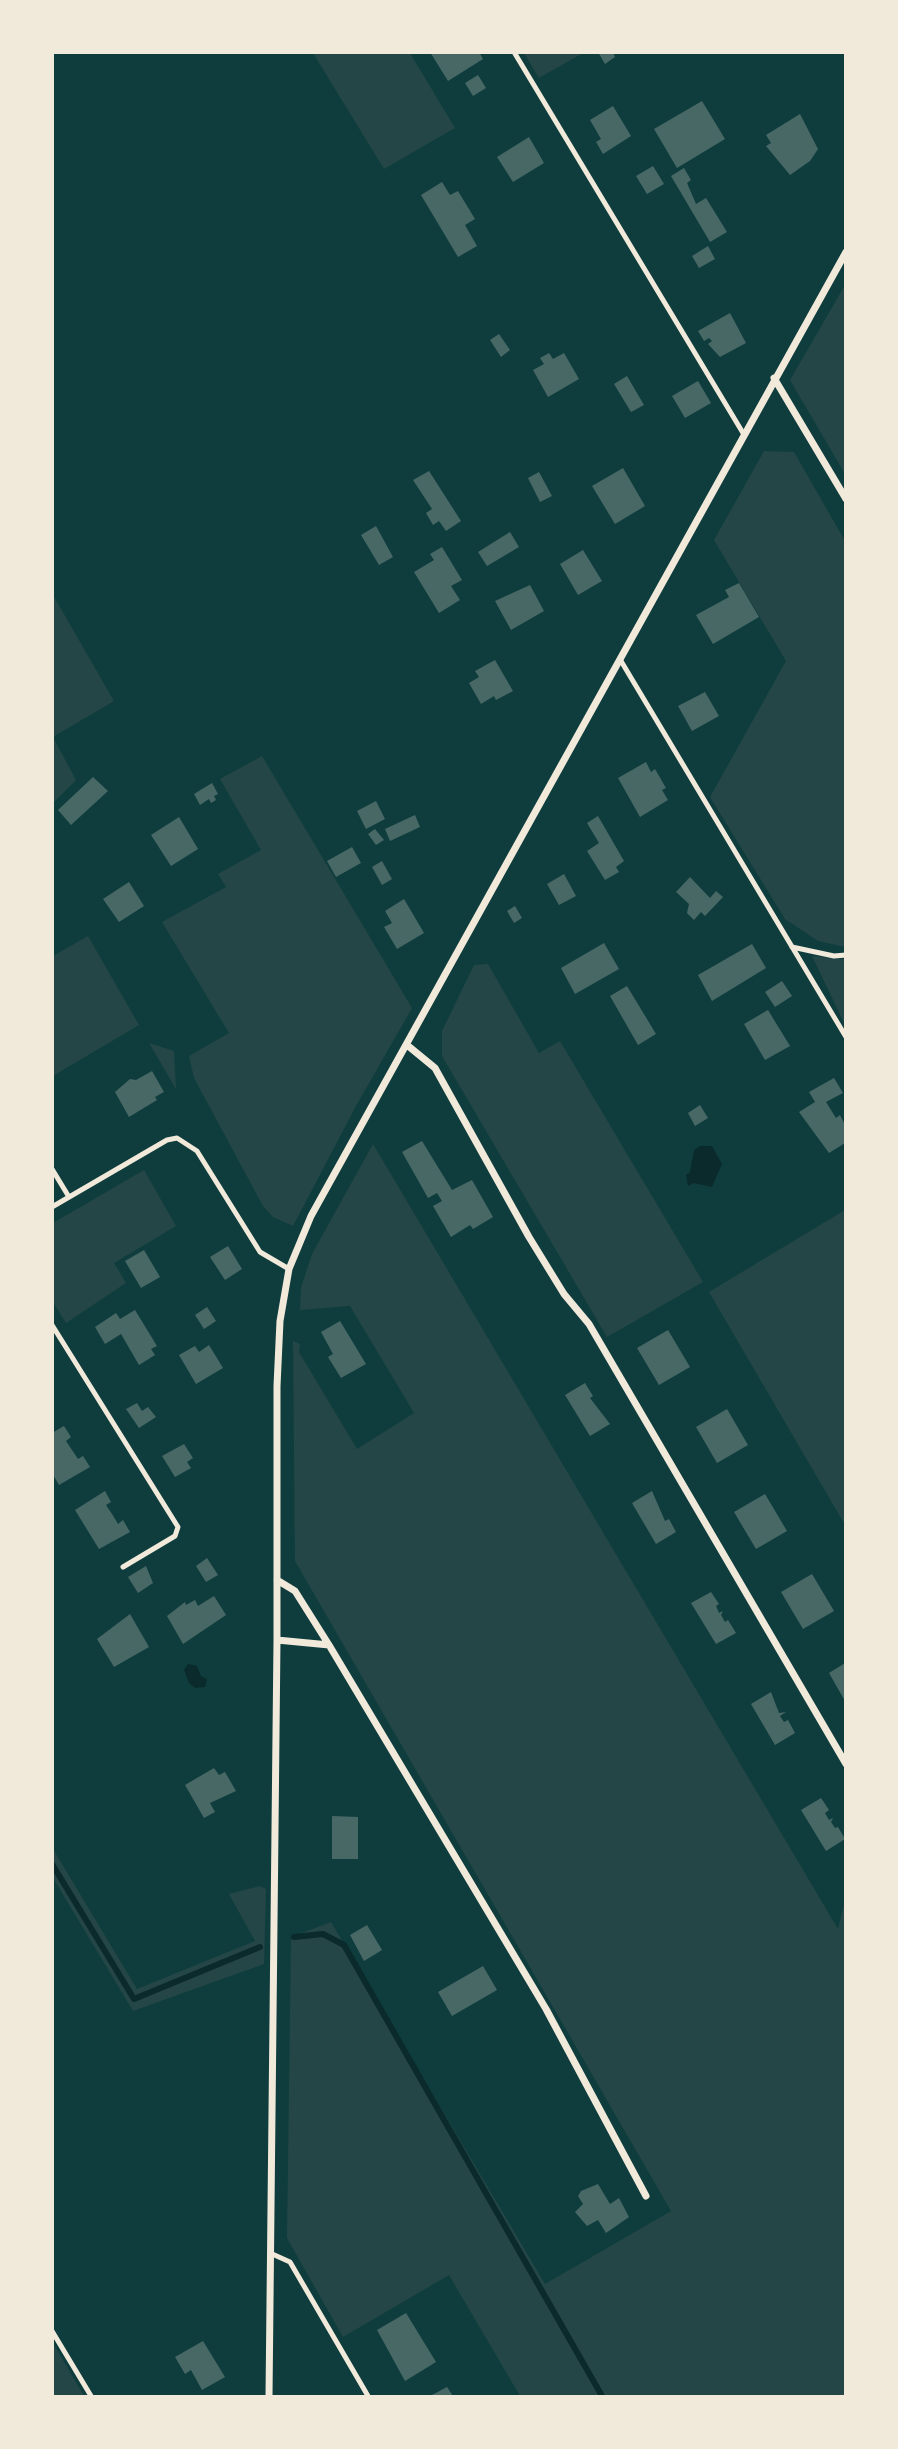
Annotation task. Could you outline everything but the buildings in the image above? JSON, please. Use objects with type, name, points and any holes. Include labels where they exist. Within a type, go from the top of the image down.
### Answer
[{"type":"street","points":[[269,2396],[277,1386],[280,1321],[289,1269],[311,1216],[621,661],[743,433],[845,252]]},
{"type":"street","points":[[774,378],[845,499]]},
{"type":"street","points":[[407,1045],[435,1068],[529,1237],[564,1294],[589,1324],[845,1764]]},
{"type":"street","points":[[277,1580],[295,1591],[329,1645],[546,2009],[646,2196]]},
{"type":"street","points":[[277,1640],[329,1645]]},
{"type":"lane","points":[[514,52],[743,433]]},
{"type":"lane","points":[[621,661],[845,1037]]},
{"type":"lane","points":[[792,947],[834,956],[845,955]]},
{"type":"lane","points":[[52,1207],[167,1140],[177,1138],[197,1151],[260,1252],[289,1269]]},
{"type":"lane","points":[[52,1168],[69,1197]]},
{"type":"lane","points":[[52,1325],[178,1527],[175,1536],[123,1567]]},
{"type":"lane","points":[[270,2253],[290,2262],[368,2396]]},
{"type":"lane","points":[[52,2331],[91,2396]]},
{"type":"shaded area","points":[[313,53],[410,53],[455,128],[384,169]]},
{"type":"shaded area","points":[[524,53],[583,53],[539,78]]},
{"type":"shaded area","points":[[846,285],[845,474],[790,380]]},
{"type":"shaded area","points":[[764,451],[794,452],[845,541],[845,947],[818,941],[785,919],[710,797],[786,661],[714,540]]},
{"type":"shaded area","points":[[53,595],[114,701],[53,737]]},
{"type":"shaded area","points":[[53,737],[76,780],[53,803]]},
{"type":"shaded area","points":[[262,756],[412,1008],[356,1106],[293,1226],[273,1217],[263,1206],[194,1078],[189,1056],[229,1033],[162,922],[226,887],[218,874],[261,850],[220,779]]},
{"type":"shaded area","points":[[88,936],[139,1025],[53,1076],[53,956]]},
{"type":"shaded area","points":[[812,956],[845,959],[845,1025]]},
{"type":"shaded area","points":[[488,964],[539,1053],[560,1041],[703,1282],[607,1337],[442,1056],[442,1031],[474,965]]},
{"type":"shaded area","points":[[149,1043],[174,1051],[176,1089]]},
{"type":"shaded area","points":[[373,1144],[838,1929],[845,1901],[845,2396],[520,2396],[449,2275],[343,2337],[287,2238],[291,1937],[331,1922],[545,2284],[671,2211],[295,1561],[293,1341],[300,1344],[299,1352],[357,1449],[414,1413],[350,1306],[300,1310],[301,1288],[312,1254]]},
{"type":"shaded area","points":[[700,1146],[712,1146],[722,1164],[712,1187],[694,1183],[688,1186],[686,1175],[690,1172],[694,1150]]},
{"type":"shaded area","points":[[144,1170],[176,1226],[114,1263],[126,1283],[66,1323],[53,1302],[53,1223]]},
{"type":"shaded area","points":[[845,1210],[845,1525],[709,1292]]},
{"type":"shaded area","points":[[188,1664],[197,1666],[201,1676],[207,1679],[205,1687],[195,1688],[189,1683],[184,1670]]},
{"type":"shaded area","points":[[53,1849],[137,1989],[255,1941],[229,1894],[260,1886],[266,1889],[264,1964],[133,2011],[53,1878]]},
{"type":"shaded area","points":[[53,2343],[84,2396],[53,2396]]},
{"type":"waterway","points":[[52,1864],[134,1999],[260,1947]]},
{"type":"waterway","points":[[294,1937],[323,1934],[344,1945],[602,2396]]}]
